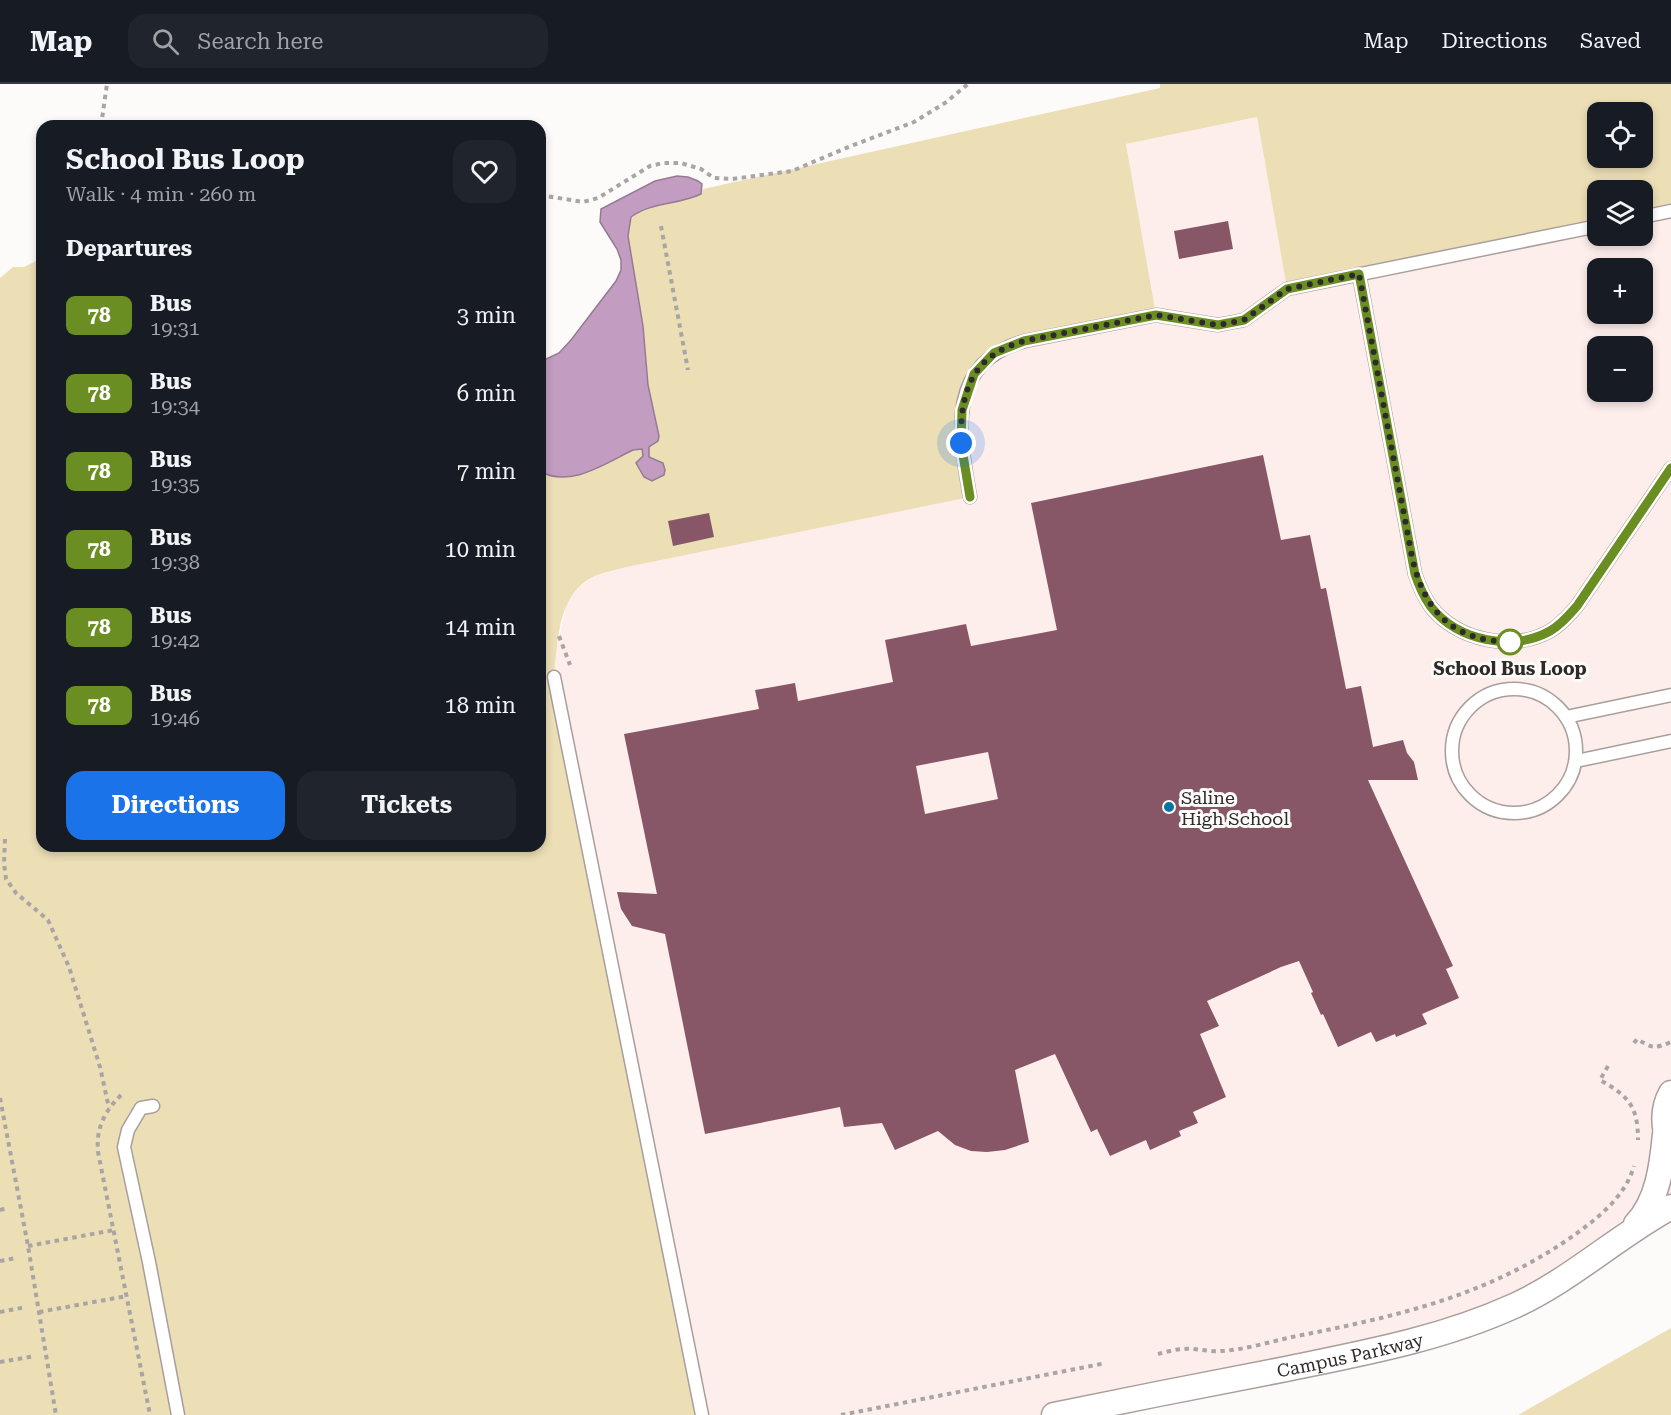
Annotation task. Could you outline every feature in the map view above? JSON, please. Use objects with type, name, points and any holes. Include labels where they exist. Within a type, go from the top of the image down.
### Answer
[{"type":"street","name":"Campus Parkway","points":[[1623,1237],[1639,1220],[1654,1194],[1668,1142],[1664,1120],[1666,1102],[1671,1093]]},
{"type":"street","name":"Campus Parkway","points":[[1054,1415],[1382,1349],[1445,1333],[1506,1310],[1542,1292],[1671,1207]]},
{"type":"lane","points":[[1653,215],[1671,211]]},
{"type":"lane","points":[[970,497],[961,443],[962,410],[974,374],[994,353],[1024,341],[1156,315],[1218,325],[1244,320],[1287,289],[1587,228]]},
{"type":"lane","points":[[1359,274],[1415,574],[1432,608],[1454,626],[1486,640],[1500,642],[1517,642],[1550,632],[1563,622],[1577,606],[1671,468]]},
{"type":"lane","points":[[554,677],[702,1415]]},
{"type":"lane","points":[[1510,689],[1526,690],[1540,694],[1553,702],[1566,717],[1572,726],[1576,741],[1576,761],[1566,787],[1541,807],[1526,812],[1510,813],[1494,810],[1480,803],[1463,786],[1453,765],[1454,733],[1460,720],[1476,703],[1495,692],[1510,689]]},
{"type":"lane","points":[[1566,717],[1671,695]]},
{"type":"lane","points":[[1576,761],[1671,741]]},
{"type":"lane","points":[[153,1107],[141,1108],[128,1130],[124,1147],[178,1415]]},
{"type":"path","points":[[102,120],[107,84]]},
{"type":"path","points":[[546,196],[583,201],[598,198],[615,190],[650,166],[663,163],[681,163],[701,169],[714,178],[723,179],[766,176],[792,171],[914,122],[945,103],[968,84]]},
{"type":"path","points":[[661,226],[688,370]]},
{"type":"path","points":[[559,636],[570,665]]},
{"type":"path","points":[[5,839],[6,879],[16,893],[48,920],[69,967],[100,1067],[109,1109]]},
{"type":"path","points":[[1634,1043],[1637,1039],[1648,1046],[1657,1048],[1671,1042]]},
{"type":"path","points":[[1608,1066],[1600,1080],[1622,1094],[1632,1106],[1637,1122],[1638,1147]]},
{"type":"path","points":[[122,1095],[109,1109],[99,1126],[97,1137],[99,1158],[150,1415]]},
{"type":"path","points":[[0,1098],[28,1246],[56,1415]]},
{"type":"path","points":[[1158,1354],[1184,1348],[1221,1351],[1377,1320],[1411,1312],[1481,1286],[1531,1263],[1599,1216],[1623,1191],[1636,1159]]},
{"type":"path","points":[[0,1210],[7,1209]]},
{"type":"path","points":[[28,1246],[114,1230]]},
{"type":"path","points":[[0,1261],[16,1258]]},
{"type":"path","points":[[39,1312],[127,1296]]},
{"type":"path","points":[[0,1312],[26,1307]]},
{"type":"path","points":[[0,1362],[34,1356]]},
{"type":"path","points":[[841,1415],[1106,1363]]},
{"type":"shaded area","points":[[1160,84],[1671,84],[1671,211],[1653,215],[1653,180],[1587,180],[1587,228],[1287,289],[1257,117],[1126,144],[1156,315],[994,353],[964,397],[970,497],[627,567],[595,576],[582,584],[573,594],[562,619],[554,677],[702,1415],[0,1415],[0,278],[13,267],[24,267],[36,261],[36,852],[546,852],[546,474],[563,477],[575,476],[633,450],[643,449],[643,456],[640,460],[657,460],[649,457],[649,447],[654,445],[659,436],[648,385],[643,326],[628,236],[631,216],[642,209],[677,202],[701,194],[703,189],[1160,88]]},
{"type":"shaded area","points":[[1257,117],[1287,288],[1587,228],[1587,246],[1653,246],[1653,215],[1671,211],[1671,1207],[1515,1306],[1054,1415],[702,1415],[554,677],[557,647],[567,602],[579,587],[595,576],[723,547],[964,397],[994,353],[1156,315],[1126,144]]},
{"type":"shaded area","points":[[677,176],[688,177],[702,184],[701,194],[656,206],[631,217],[628,236],[643,326],[648,385],[659,436],[658,441],[649,447],[649,457],[663,463],[664,475],[652,481],[644,477],[636,463],[643,456],[642,449],[633,450],[575,476],[551,476],[546,474],[546,359],[559,353],[571,340],[616,281],[621,270],[621,260],[617,249],[600,222],[601,209],[655,181]]},
{"type":"shaded area","points":[[1671,1328],[1671,1415],[1518,1415]]},
{"type":"building","points":[[1228,221],[1233,249],[1179,259],[1174,231]]},
{"type":"building","name":"Saline High School","points":[[1263,455],[1281,540],[1310,535],[1321,589],[1326,588],[1346,689],[1361,686],[1373,747],[1403,740],[1407,753],[1414,762],[1418,780],[1368,780],[1453,966],[1446,969],[1459,998],[1422,1014],[1427,1024],[1396,1037],[1395,1034],[1376,1042],[1371,1032],[1338,1047],[1311,993],[1313,992],[1299,961],[1207,1001],[1219,1026],[1200,1034],[1226,1097],[1193,1112],[1198,1123],[1179,1131],[1181,1136],[1150,1150],[1146,1140],[1110,1156],[1097,1129],[1091,1132],[1055,1054],[1015,1070],[1029,1142],[1005,1150],[971,1151],[955,1145],[938,1131],[895,1150],[882,1123],[844,1127],[840,1107],[705,1134],[665,934],[632,926],[621,909],[617,892],[657,894],[624,734],[759,709],[755,690],[795,683],[798,701],[893,682],[885,640],[966,624],[971,646],[1057,630],[1031,503]],"holes":[[[988,752],[998,799],[925,814],[916,766]]]},
{"type":"building","points":[[709,513],[714,537],[673,546],[668,521]]},
{"type":"bus line","name":"78","points":[[970,497],[961,443],[964,397],[974,374],[994,353],[1024,341],[1156,315],[1218,325],[1244,320],[1287,289],[1359,274],[1415,574],[1432,608],[1454,626],[1486,640],[1500,642],[1517,642],[1550,632],[1563,622],[1577,606],[1671,468]]},
{"type":"place","name":"School Bus Loop","points":[[1510,642]]},
{"type":"place","name":"Saline High School","points":[[1169,807]]},
{"type":"route","points":[[961,443],[962,410],[969,384],[986,360],[1004,348],[1024,341],[1156,315],[1218,325],[1244,320],[1287,289],[1359,274],[1419,586],[1432,608],[1454,626],[1486,640],[1517,642],[1510,642]]}]
